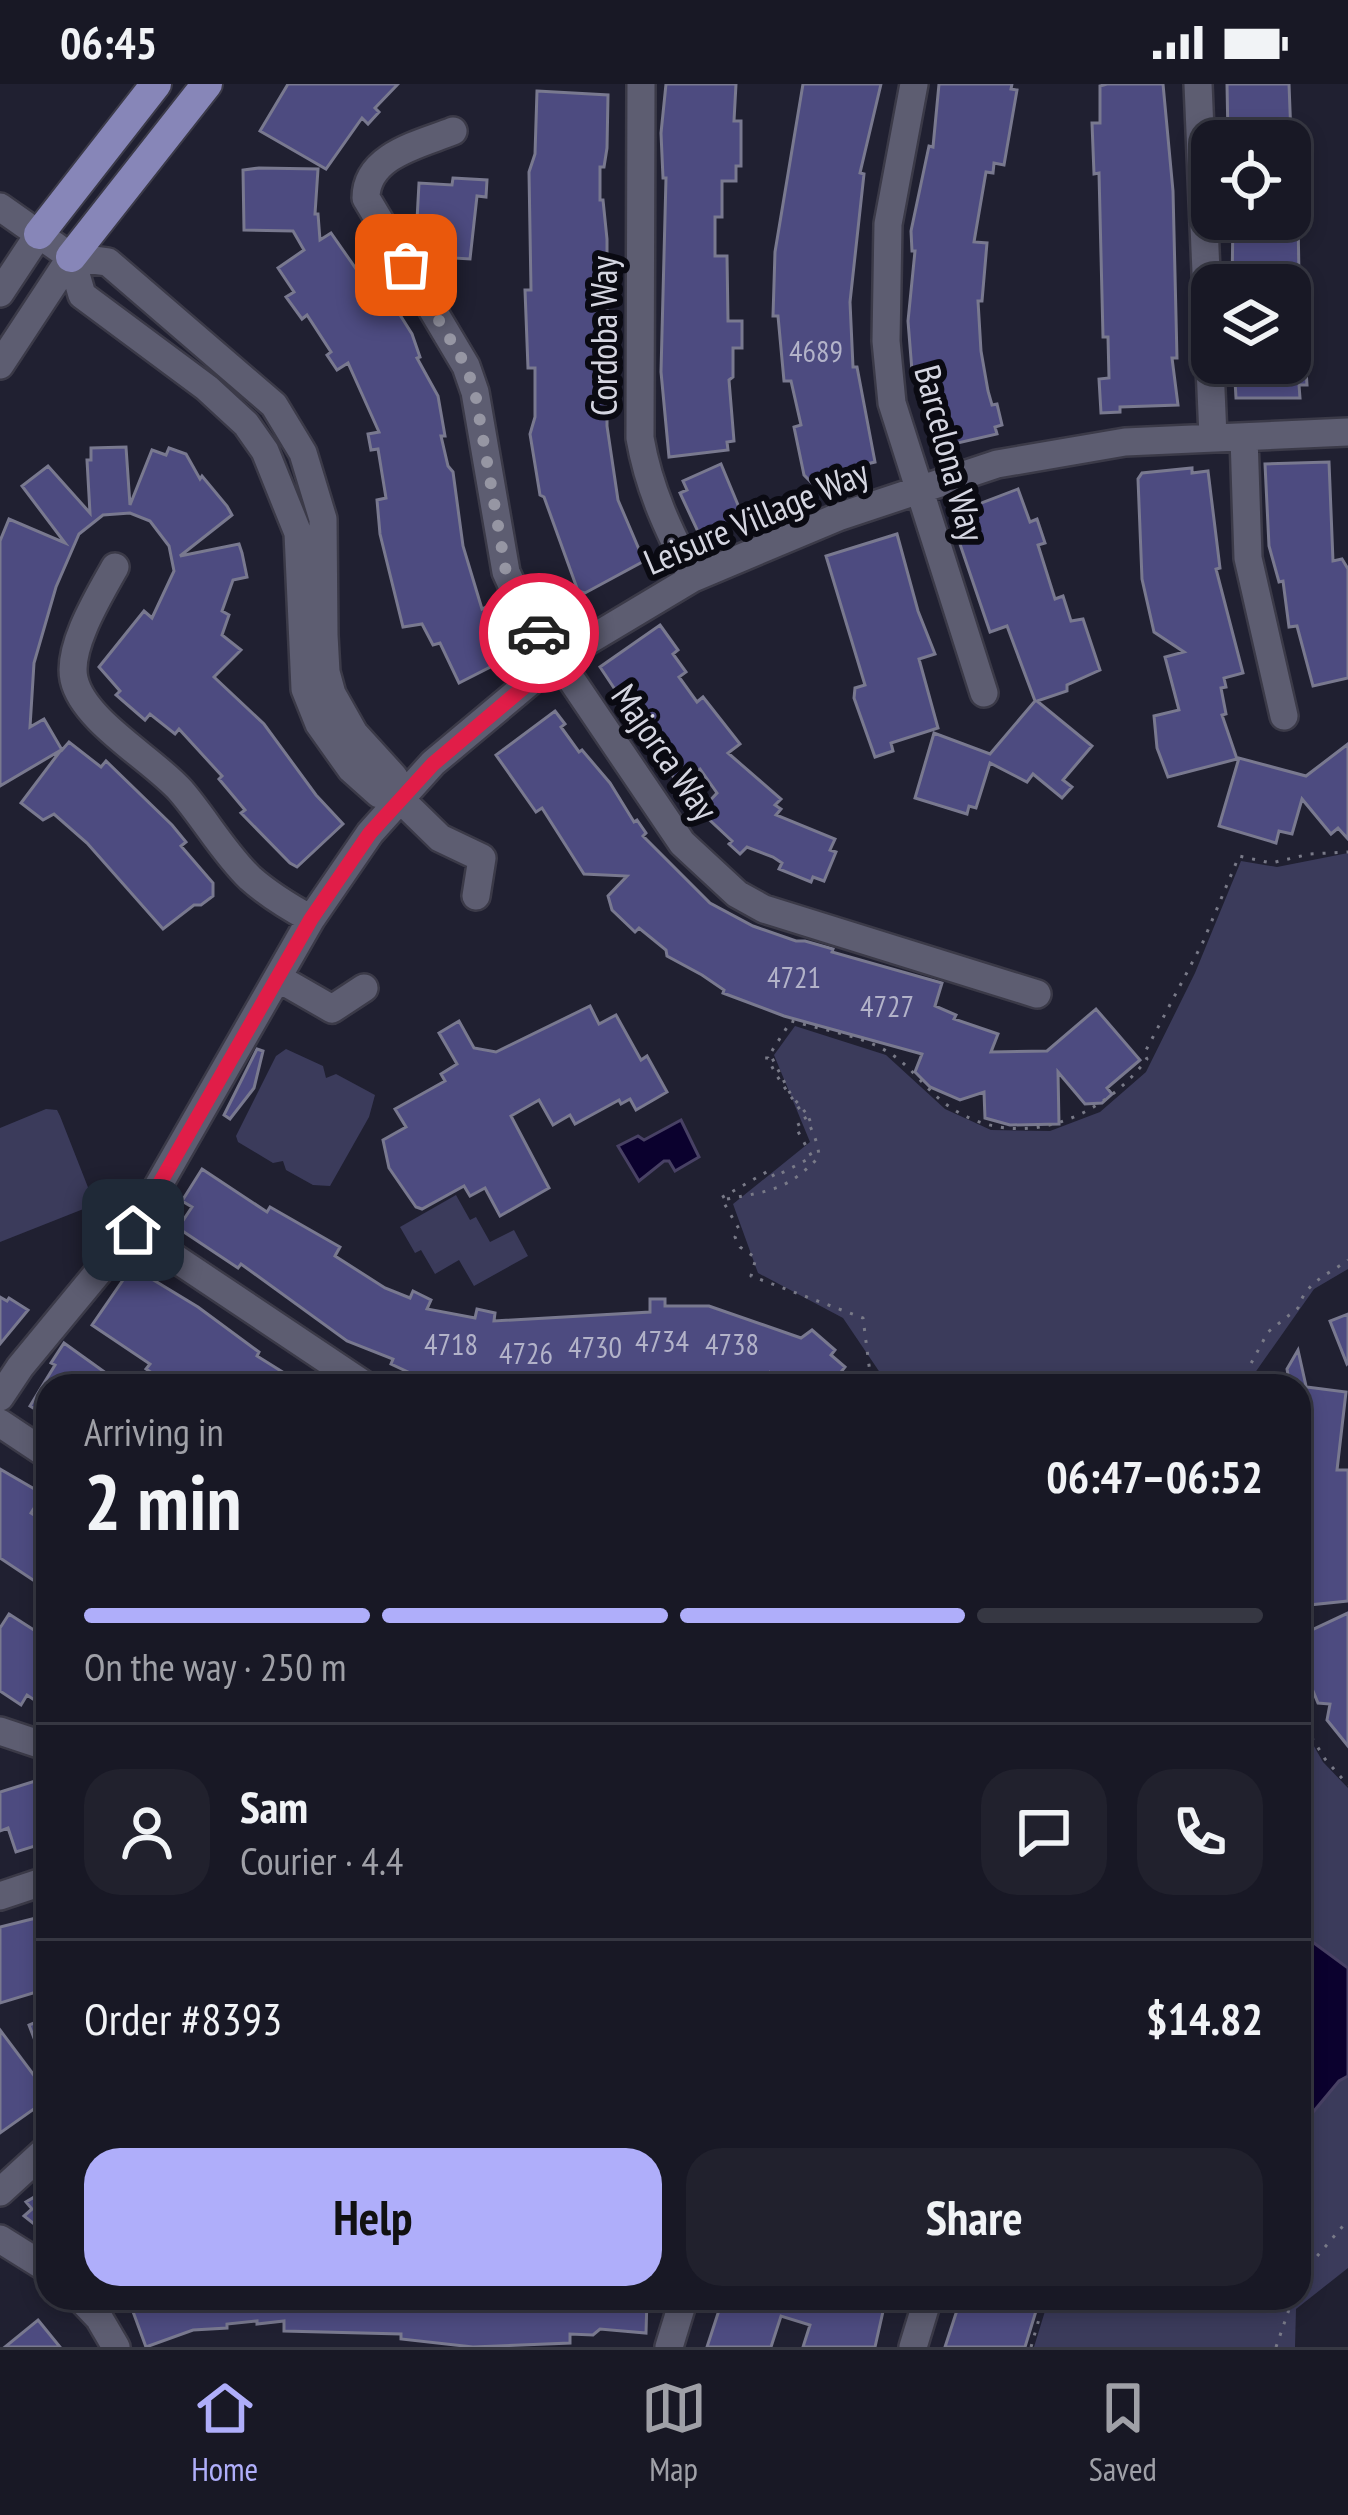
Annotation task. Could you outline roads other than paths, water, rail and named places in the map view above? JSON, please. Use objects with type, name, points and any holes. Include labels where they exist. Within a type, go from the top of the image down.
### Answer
[{"type":"main road","points":[[39,234],[156,84]]},
{"type":"main road","points":[[71,257],[207,84]]},
{"type":"street","name":"Cordoba Way","points":[[641,84],[640,438],[646,478],[657,508],[693,578]]},
{"type":"street","name":"Barcelona Way","points":[[914,84],[888,224],[886,341],[892,404],[984,692]]},
{"type":"street","points":[[1198,84],[1213,437]]},
{"type":"street","name":"Majorca Way","points":[[453,131],[382,160],[366,197],[466,366],[475,392],[506,572],[556,660],[682,843],[737,894],[764,910],[1036,994]]},
{"type":"street","points":[[0,206],[71,257],[108,262],[274,405],[303,453],[311,533],[305,688],[319,724],[351,769],[379,794],[399,798],[440,838],[482,859],[476,896]]},
{"type":"street","points":[[0,293],[39,234]]},
{"type":"street","points":[[0,365],[71,257]]},
{"type":"street","points":[[71,257],[82,295],[207,388],[247,424],[311,533]]},
{"type":"street","name":"Leisure Village Way","points":[[0,1397],[133,1230],[311,919],[370,833],[433,764],[556,660],[693,578],[838,517],[997,464],[1125,442],[1348,432]]},
{"type":"street","points":[[1244,437],[1248,558],[1284,716]]},
{"type":"street","points":[[115,567],[89,614],[74,665],[74,680],[89,707],[179,789],[246,874],[273,898],[311,919]]},
{"type":"street","points":[[278,978],[332,1009],[364,988]]},
{"type":"street","points":[[133,1230],[347,1374]]},
{"type":"street","points":[[0,1423],[36,1447]]},
{"type":"street","points":[[0,1731],[36,1743]]},
{"type":"street","points":[[0,1896],[36,1884]]},
{"type":"street","points":[[0,2192],[36,2158]]},
{"type":"street","points":[[0,2239],[36,2262]]},
{"type":"street","points":[[92,2310],[116,2347]]},
{"type":"street","points":[[669,2347],[680,2310]]},
{"type":"street","points":[[913,2347],[924,2310]]}]
